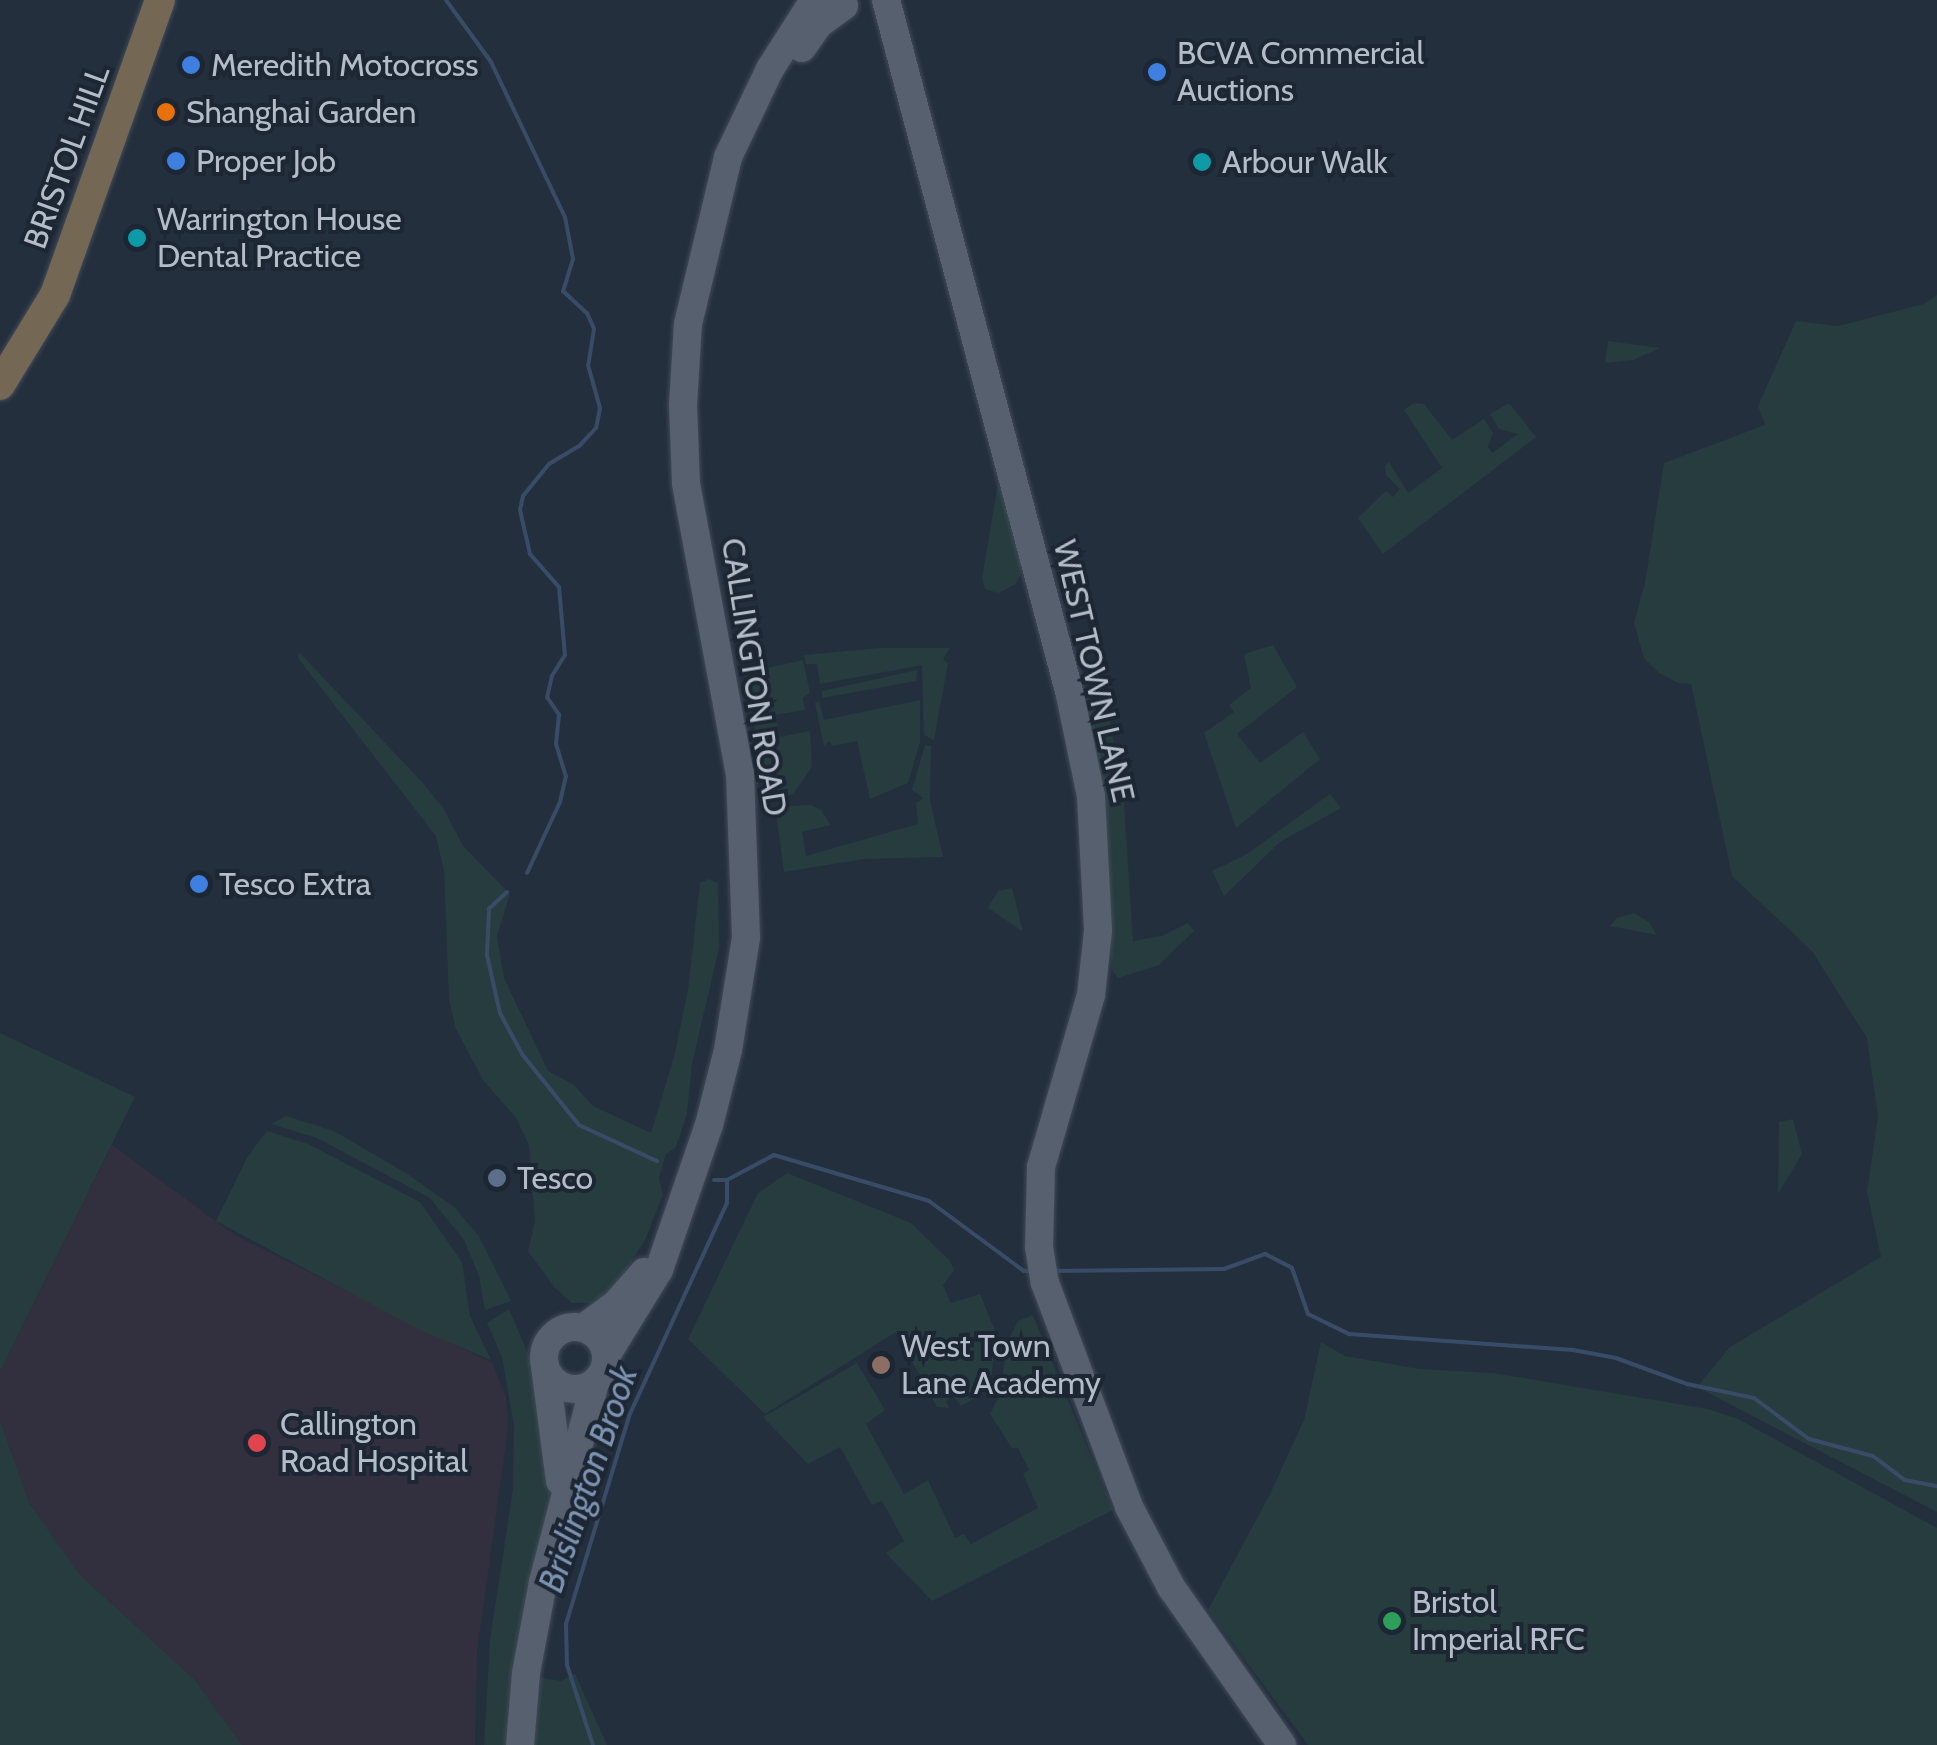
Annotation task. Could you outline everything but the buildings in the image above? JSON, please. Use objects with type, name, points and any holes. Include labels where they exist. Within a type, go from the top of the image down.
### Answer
[{"type":"highway","name":"BRISTOL HILL","points":[[0,385],[55,295],[160,0]]},
{"type":"main road","points":[[721,193],[728,156],[748,111],[814,0]]},
{"type":"main road","name":"WEST TOWN LANE","points":[[886,0],[1085,754],[1094,829],[1098,930],[1091,995],[1042,1167],[1042,1270],[1129,1507],[1170,1587],[1282,1745]]},
{"type":"main road","points":[[721,193],[788,68],[820,24],[851,3],[871,14],[896,40]]},
{"type":"main road","name":"CALLINGTON ROAD","points":[[606,1356],[659,1270],[709,1125],[728,1050],[746,937],[740,775],[686,482],[683,421],[688,324],[721,193]]},
{"type":"main road","name":"CALLINGTON ROAD","points":[[583,1328],[635,1284],[672,1228]]},
{"type":"main road","points":[[520,1745],[526,1674],[560,1518],[595,1382],[606,1356],[600,1339],[583,1328],[559,1331],[551,1338],[544,1364],[560,1472],[560,1518]]},
{"type":"main road","points":[[544,1364],[554,1382],[564,1387],[578,1389],[595,1382]]},
{"type":"shaded area","name":"Callington Road Hospital","points":[[112,1145],[233,1234],[492,1363],[506,1397],[508,1427],[477,1651],[475,1745],[242,1745],[195,1680],[80,1575],[29,1503],[0,1420],[0,1372]]},
{"type":"green space","points":[[1937,295],[1937,1512],[1697,1387],[1730,1347],[1881,1257],[1867,1191],[1878,1117],[1867,1038],[1812,951],[1732,876],[1691,684],[1678,683],[1659,673],[1644,658],[1634,623],[1645,583],[1664,463],[1765,425],[1758,406],[1796,321],[1838,326],[1924,304]]},
{"type":"green space","points":[[1608,341],[1660,348],[1633,360],[1605,363]]},
{"type":"green space","points":[[1414,403],[1424,404],[1452,440],[1484,419],[1493,433],[1488,447],[1492,453],[1518,434],[1499,429],[1490,414],[1509,403],[1536,437],[1383,554],[1358,518],[1386,491],[1393,497],[1400,489],[1386,475],[1385,466],[1389,462],[1408,493],[1442,468],[1404,410]]},
{"type":"green space","points":[[999,477],[1023,569],[1016,584],[998,593],[985,589],[982,578]]},
{"type":"green space","points":[[1273,645],[1297,687],[1237,734],[1260,763],[1303,732],[1320,759],[1236,828],[1204,733],[1234,712],[1229,705],[1251,688],[1244,654]]},
{"type":"green space","points":[[880,648],[950,648],[943,659],[948,663],[934,740],[924,735],[922,665],[820,684],[817,664],[806,664],[804,655]]},
{"type":"green space","points":[[299,652],[422,782],[444,809],[463,846],[510,894],[497,936],[504,978],[548,1071],[574,1085],[593,1106],[651,1133],[674,1057],[688,990],[700,883],[709,879],[718,883],[719,948],[692,1064],[687,1114],[676,1147],[666,1154],[659,1178],[663,1195],[645,1240],[617,1284],[596,1303],[572,1303],[554,1287],[528,1251],[535,1221],[529,1145],[516,1118],[483,1080],[455,1027],[449,998],[444,871],[436,836],[298,658]]},
{"type":"green space","points":[[803,660],[810,693],[803,698],[805,710],[775,715],[780,737],[810,731],[812,767],[793,794],[768,802],[745,673]]},
{"type":"green space","points":[[917,670],[916,681],[822,698],[822,691]]},
{"type":"green space","points":[[1103,688],[1123,789],[1133,941],[1162,936],[1188,923],[1194,931],[1159,965],[1118,978],[1112,970],[1102,793],[1081,693]]},
{"type":"green space","points":[[920,700],[920,742],[908,783],[870,799],[857,741],[833,746],[829,741],[824,747],[815,703],[819,701],[824,720]]},
{"type":"green space","points":[[925,745],[931,746],[930,801],[943,857],[864,859],[784,872],[776,813],[790,806],[811,805],[821,810],[831,825],[802,832],[806,856],[918,824],[916,803],[923,798],[912,790]]},
{"type":"green space","points":[[1330,794],[1341,808],[1280,842],[1224,896],[1212,871],[1247,854]]},
{"type":"green space","points":[[1012,888],[1022,931],[988,908],[998,891]]},
{"type":"green space","points":[[1634,913],[1649,922],[1657,935],[1610,926],[1617,918]]},
{"type":"green space","points":[[0,1033],[135,1097],[0,1372]]},
{"type":"green space","points":[[286,1116],[334,1131],[406,1173],[454,1207],[478,1235],[511,1301],[485,1310],[479,1276],[464,1240],[430,1198],[317,1138],[271,1124]]},
{"type":"green space","points":[[1793,1119],[1802,1154],[1778,1194],[1779,1122]]},
{"type":"green space","points":[[267,1131],[308,1144],[420,1202],[462,1262],[470,1316],[491,1360],[418,1329],[216,1221],[248,1156]]},
{"type":"green space","points":[[787,1173],[911,1223],[950,1261],[954,1270],[943,1285],[951,1303],[980,1294],[996,1333],[990,1389],[961,1406],[953,1396],[946,1401],[949,1408],[937,1407],[896,1332],[765,1414],[688,1339],[758,1193]]},
{"type":"green space","points":[[509,1309],[532,1363],[553,1480],[553,1505],[514,1745],[484,1745],[490,1640],[513,1489],[514,1425],[502,1357],[487,1323]]},
{"type":"green space","points":[[1033,1315],[1113,1510],[932,1601],[886,1553],[904,1541],[882,1501],[872,1505],[840,1447],[808,1464],[763,1417],[857,1363],[885,1410],[866,1424],[904,1494],[928,1480],[955,1538],[964,1534],[971,1544],[1038,1508],[1023,1474],[1029,1470],[1018,1448],[1012,1448],[990,1414],[1000,1394],[1007,1343],[1018,1321]]},
{"type":"green space","points":[[1321,1342],[1345,1356],[1419,1369],[1493,1373],[1708,1409],[1738,1419],[1937,1528],[1937,1745],[1308,1745],[1208,1610],[1271,1492],[1304,1420]]},
{"type":"green space","points":[[0,1420],[29,1503],[80,1575],[195,1680],[242,1745],[0,1745]]},
{"type":"green space","points":[[575,1674],[607,1745],[527,1745],[537,1677],[561,1681]]},
{"type":"waterway","name":"Brislington Brook","points":[[446,0],[491,62],[565,217],[573,259],[563,291],[587,313],[594,329],[588,365],[600,408],[596,428],[579,446],[549,464],[523,496],[520,510],[530,554],[559,587],[565,655],[552,676],[547,697],[559,715],[556,744],[566,776],[560,802],[527,873]]},
{"type":"waterway","name":"Brislington Brook","points":[[507,892],[489,909],[487,955],[500,1013],[522,1054],[579,1125],[657,1161]]},
{"type":"waterway","name":"Brislington Brook","points":[[714,1180],[727,1180],[774,1155],[929,1201],[1024,1271],[1033,1271]]},
{"type":"waterway","name":"Brislington Brook","points":[[593,1745],[567,1665],[566,1624],[629,1416],[727,1203],[727,1180]]},
{"type":"waterway","points":[[1053,1271],[1224,1269],[1265,1254],[1292,1268],[1308,1314],[1349,1334],[1573,1350],[1616,1358],[1687,1384],[1754,1398],[1809,1439],[1873,1456],[1905,1480],[1937,1486]]},
{"type":"place","name":"Meredith Motocross","points":[[191,65]]},
{"type":"place","name":"BCVA Commercial Auctions","points":[[1157,72]]},
{"type":"place","name":"Shanghai Garden","points":[[166,112]]},
{"type":"place","name":"Proper Job","points":[[176,161]]},
{"type":"place","name":"Arbour Walk","points":[[1202,162]]},
{"type":"place","name":"Warrington House Dental Practice","points":[[137,238]]},
{"type":"place","name":"Tesco Extra","points":[[199,884]]},
{"type":"place","name":"Tesco","points":[[497,1178]]},
{"type":"place","name":"West Town Lane Academy","points":[[881,1365]]},
{"type":"place","name":"Callington Road Hospital","points":[[257,1443]]},
{"type":"place","name":"Bristol Imperial RFC","points":[[1392,1621]]}]
